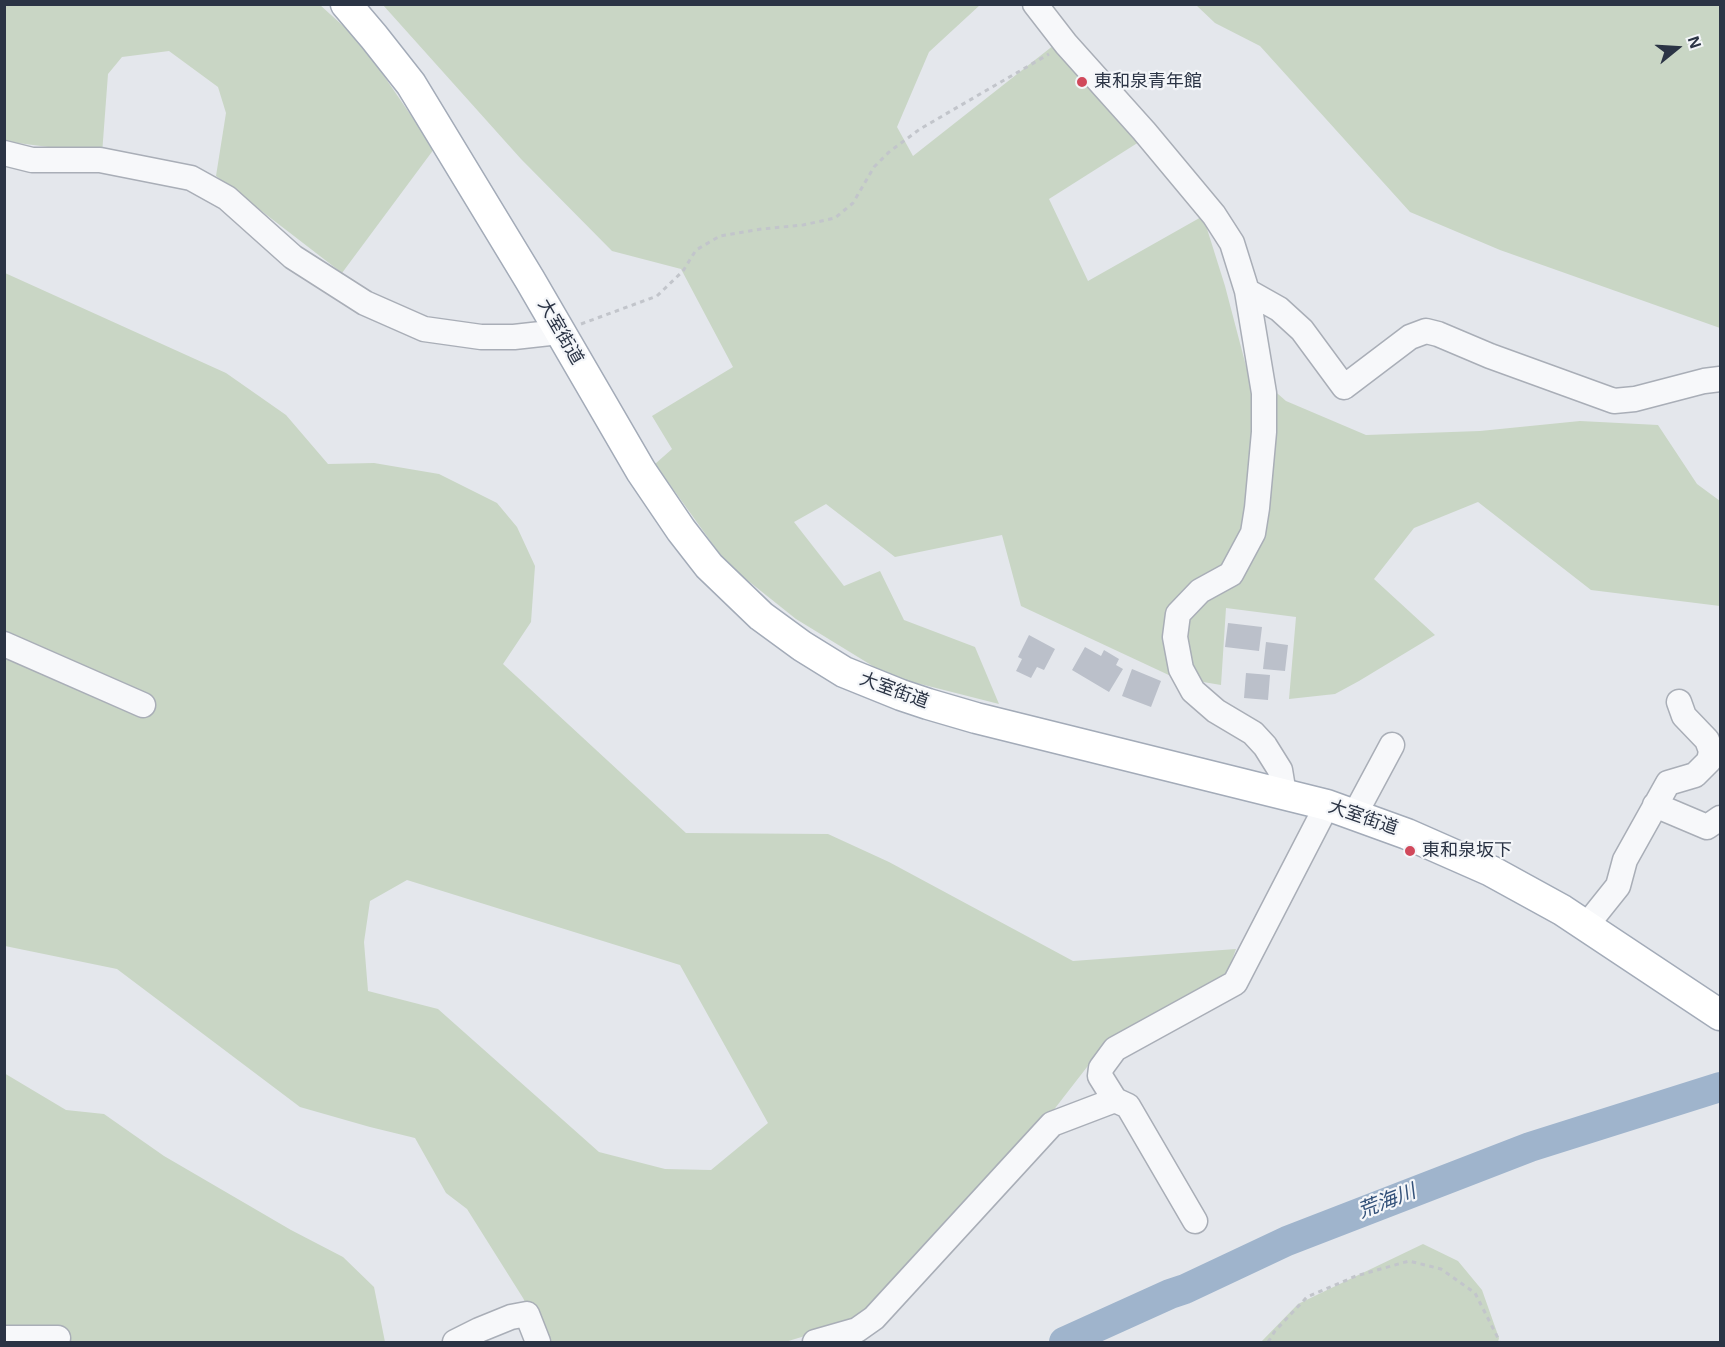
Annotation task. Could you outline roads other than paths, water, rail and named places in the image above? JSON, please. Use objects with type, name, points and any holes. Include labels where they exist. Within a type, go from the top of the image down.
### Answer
[{"type":"main road","name":"大室街道","points":[[346,4],[411,84],[641,471],[681,530],[709,566],[761,616],[802,646],[844,672],[901,695],[976,718],[1327,805],[1407,834],[1491,871],[1562,910],[1720,1014]]},
{"type":"street","points":[[1035,4],[1066,44],[1144,131],[1214,215],[1232,243],[1247,291],[1264,393],[1264,432],[1257,508],[1252,533],[1231,574],[1200,591],[1178,614],[1175,637],[1181,669],[1193,691],[1216,711],[1253,733],[1265,746],[1280,770],[1284,794]]},
{"type":"street","points":[[4,153],[32,160],[100,160],[191,178],[227,198],[293,257],[365,303],[424,329],[481,337],[514,338],[559,332]]},
{"type":"street","points":[[1247,291],[1279,309],[1302,330],[1344,387],[1410,338],[1426,332],[1438,334],[1490,356],[1614,401],[1635,399],[1720,379]]},
{"type":"street","points":[[4,644],[143,705]]},
{"type":"street","points":[[1586,926],[1618,886],[1625,860],[1668,783],[1695,774],[1709,761],[1711,751],[1707,740],[1684,716],[1679,702]]},
{"type":"street","points":[[1355,814],[1392,745]]},
{"type":"street","points":[[1196,1221],[1128,1106],[1115,1101],[1100,1076],[1101,1068],[1114,1049],[1235,983],[1327,805]]},
{"type":"street","points":[[1655,805],[1707,827],[1720,818]]},
{"type":"street","points":[[814,1342],[857,1330],[874,1318],[1052,1124],[1115,1101]]},
{"type":"street","points":[[455,1342],[511,1317],[527,1314],[538,1342]]},
{"type":"street","points":[[4,1338],[58,1338]]},
{"type":"waterway","name":"荒海川","points":[[1064,1342],[1287,1241],[1530,1147],[1720,1087]]},
{"type":"place","name":"東和泉青年館","points":[[1082,82]]},
{"type":"place","name":"東和泉坂下","points":[[1410,851]]}]
